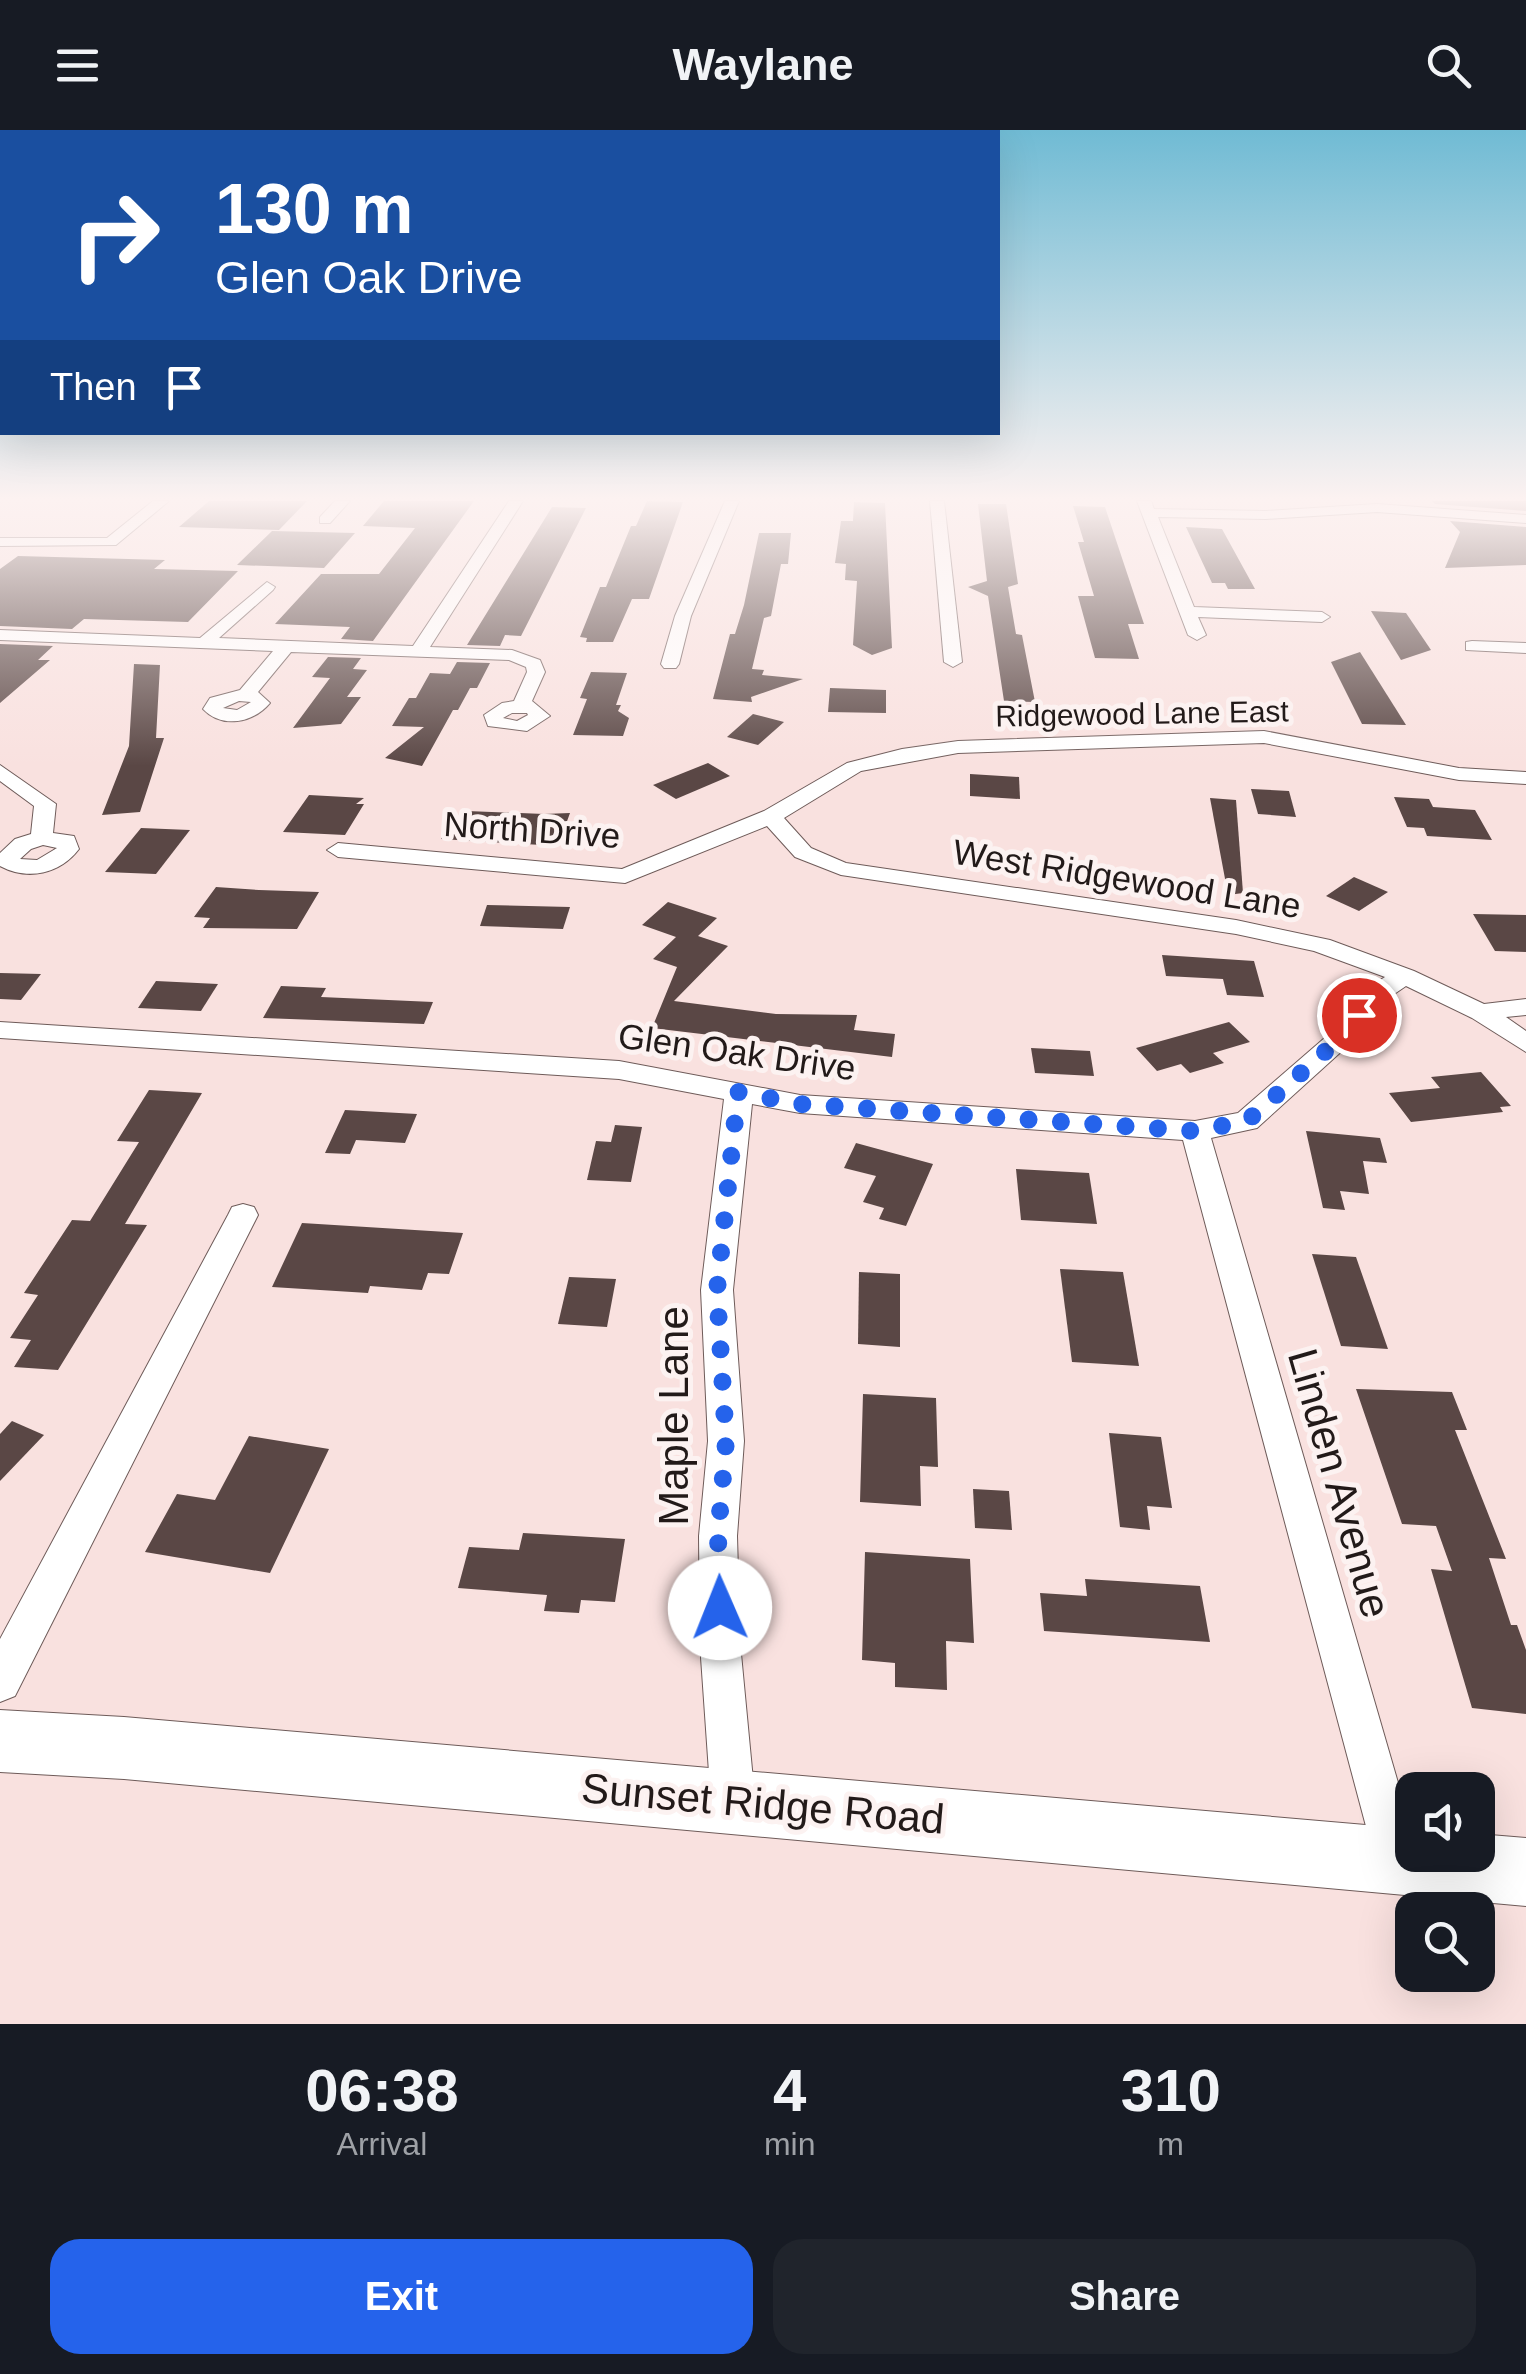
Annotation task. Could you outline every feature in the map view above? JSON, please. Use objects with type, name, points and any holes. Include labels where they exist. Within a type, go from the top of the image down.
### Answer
[{"type":"street","points":[[205,642],[264,589]]},
{"type":"street","points":[[418,652],[459,589]]},
{"type":"street","points":[[670,664],[694,589]]},
{"type":"street","points":[[946,589],[953,662]]},
{"type":"street","points":[[1179,589],[1197,635]]},
{"type":"street","points":[[1188,612],[1322,617]]},
{"type":"street","points":[[0,635],[512,654],[534,664],[536,672],[520,706]]},
{"type":"street","points":[[244,695],[286,646]]},
{"type":"street","points":[[1472,646],[1526,648]]},
{"type":"street","name":"Ridgewood Lane East","points":[[772,816],[854,767],[902,754],[958,747],[1264,737],[1302,740],[1439,773],[1526,778]]},
{"type":"street","points":[[0,771],[46,804],[42,838]]},
{"type":"street","name":"North Drive","points":[[338,850],[625,876],[772,816]]},
{"type":"street","name":"West Ridgewood Lane","points":[[772,816],[787,844],[824,865],[874,876],[1236,927],[1321,945],[1405,976],[1480,1012],[1526,1044]]},
{"type":"street","name":"Glen Oak Drive","points":[[0,1030],[619,1070],[800,1104],[1195,1131],[1247,1121],[1344,1035],[1374,995],[1405,976]]},
{"type":"street","points":[[1480,1012],[1526,1007]]},
{"type":"street","name":"Maple Lane","points":[[733,1800],[720,1643],[718,1536],[726,1441],[717,1290],[738,1092]]},
{"type":"street","name":"Linden Avenue","points":[[1195,1131],[1395,1849]]},
{"type":"street","points":[[0,1681],[242,1215]]},
{"type":"street","name":"Sunset Ridge Road","points":[[0,1741],[124,1748],[1395,1860]]},
{"type":"street","name":"Sunset Ridge Road","points":[[1495,1869],[1526,1872]]},
{"type":"building","points":[[0,589],[220,589],[188,622],[84,619],[72,629],[0,626]]},
{"type":"building","points":[[307,589],[410,589],[373,641],[341,639],[350,627],[275,624]]},
{"type":"building","points":[[501,589],[545,589],[521,636],[505,635],[500,646],[467,645]]},
{"type":"building","points":[[599,589],[652,589],[649,599],[632,599],[613,642],[586,642],[587,638],[580,637]]},
{"type":"building","points":[[747,589],[776,589],[771,616],[764,618],[752,669],[764,670],[762,675],[803,679],[751,697],[752,702],[713,699],[730,634],[735,634]]},
{"type":"building","points":[[856,589],[889,589],[892,648],[872,655],[853,645]]},
{"type":"building","points":[[973,589],[1008,589],[1035,702],[1004,701],[988,596]]},
{"type":"building","points":[[1092,589],[1132,589],[1144,624],[1128,624],[1139,659],[1095,658],[1078,596],[1094,596]]},
{"type":"building","points":[[1371,611],[1406,613],[1431,650],[1401,660]]},
{"type":"building","points":[[0,644],[53,646],[38,660],[50,660],[0,703]]},
{"type":"building","points":[[1360,652],[1406,725],[1362,724],[1331,662]]},
{"type":"building","points":[[328,657],[361,658],[353,669],[367,670],[347,697],[361,697],[341,724],[293,728],[330,678],[312,677]]},
{"type":"building","points":[[457,662],[490,663],[477,688],[470,688],[458,710],[453,710],[422,766],[385,758],[424,727],[392,726],[409,698],[416,698],[430,673],[450,674]]},
{"type":"building","points":[[134,664],[160,665],[156,738],[164,738],[140,812],[102,815],[129,746]]},
{"type":"building","points":[[591,672],[627,673],[616,705],[621,705],[618,711],[629,718],[623,736],[573,735],[587,699],[580,698]]},
{"type":"building","points":[[830,688],[886,690],[886,713],[828,712]]},
{"type":"building","points":[[753,714],[784,722],[758,745],[727,737]]},
{"type":"building","points":[[708,763],[730,776],[676,799],[653,785]]},
{"type":"building","points":[[970,774],[1019,777],[1020,799],[970,796]]},
{"type":"building","points":[[1251,789],[1289,791],[1296,817],[1258,814]]},
{"type":"building","points":[[309,795],[364,798],[356,804],[364,804],[345,835],[283,832]]},
{"type":"building","points":[[1394,797],[1429,799],[1433,807],[1475,810],[1492,840],[1427,836],[1424,828],[1407,827]]},
{"type":"building","points":[[1210,798],[1236,800],[1243,893],[1228,895]]},
{"type":"building","points":[[467,811],[570,813],[558,846],[441,839],[450,819],[463,819]]},
{"type":"building","points":[[141,828],[190,830],[156,874],[105,872]]},
{"type":"building","points":[[1354,877],[1388,892],[1359,911],[1326,896]]},
{"type":"building","points":[[216,887],[319,892],[297,929],[203,928],[210,918],[194,917]]},
{"type":"building","points":[[668,902],[717,918],[698,936],[728,946],[674,1001],[776,1014],[857,1015],[854,1030],[895,1034],[892,1057],[652,1028],[677,967],[653,959],[676,937],[642,925]]},
{"type":"building","points":[[487,905],[570,907],[563,929],[480,926]]},
{"type":"building","points":[[1473,914],[1526,915],[1526,952],[1495,951]]},
{"type":"building","points":[[1162,955],[1254,961],[1264,997],[1227,995],[1223,979],[1166,976]]},
{"type":"building","points":[[0,973],[41,974],[21,1000],[0,999]]},
{"type":"building","points":[[156,981],[218,984],[201,1011],[138,1008]]},
{"type":"building","points":[[281,986],[326,988],[321,997],[433,1002],[424,1024],[263,1018]]},
{"type":"building","points":[[1229,1022],[1250,1042],[1213,1053],[1224,1063],[1190,1073],[1181,1064],[1157,1071],[1136,1048]]},
{"type":"building","points":[[1031,1048],[1090,1051],[1094,1076],[1035,1073]]},
{"type":"building","points":[[1481,1072],[1511,1106],[1500,1107],[1503,1112],[1411,1122],[1389,1093],[1440,1088],[1431,1077]]},
{"type":"building","points":[[149,1090],[202,1093],[125,1224],[147,1225],[58,1370],[14,1367],[31,1340],[10,1338],[38,1295],[24,1293],[72,1220],[90,1221],[139,1142],[117,1141]]},
{"type":"building","points":[[345,1110],[417,1114],[405,1143],[356,1140],[350,1154],[325,1153]]},
{"type":"building","points":[[615,1125],[642,1127],[631,1182],[587,1180],[596,1141],[611,1142]]},
{"type":"building","points":[[1306,1131],[1380,1138],[1387,1163],[1363,1161],[1369,1194],[1340,1191],[1345,1210],[1323,1208]]},
{"type":"building","points":[[856,1143],[933,1164],[906,1226],[879,1219],[884,1208],[863,1202],[876,1176],[844,1168]]},
{"type":"building","points":[[1016,1169],[1089,1173],[1097,1224],[1021,1220]]},
{"type":"building","points":[[302,1223],[463,1233],[449,1274],[428,1273],[422,1290],[370,1286],[368,1293],[272,1287]]},
{"type":"building","points":[[1312,1254],[1356,1257],[1388,1349],[1341,1346]]},
{"type":"building","points":[[1060,1269],[1123,1272],[1139,1366],[1072,1362]]},
{"type":"building","points":[[859,1272],[900,1274],[900,1347],[858,1344]]},
{"type":"building","points":[[569,1277],[616,1279],[607,1327],[558,1324]]},
{"type":"building","points":[[1356,1389],[1452,1392],[1467,1430],[1455,1430],[1506,1559],[1489,1558],[1511,1625],[1517,1625],[1526,1650],[1526,1714],[1472,1708],[1431,1569],[1452,1571],[1436,1526],[1402,1524]]},
{"type":"building","points":[[863,1394],[936,1398],[938,1467],[920,1466],[921,1506],[860,1502]]},
{"type":"building","points":[[12,1421],[44,1435],[0,1481],[0,1434]]},
{"type":"building","points":[[1109,1433],[1161,1437],[1172,1508],[1147,1506],[1150,1530],[1120,1527]]},
{"type":"building","points":[[249,1436],[329,1449],[270,1573],[145,1552],[177,1494],[215,1500]]},
{"type":"building","points":[[973,1489],[1009,1491],[1012,1530],[975,1528]]},
{"type":"building","points":[[523,1533],[625,1539],[615,1602],[581,1600],[579,1613],[544,1611],[547,1595],[458,1588],[469,1547],[519,1550]]},
{"type":"building","points":[[865,1552],[970,1559],[974,1643],[946,1641],[947,1690],[895,1687],[895,1663],[862,1660]]},
{"type":"building","points":[[1085,1579],[1200,1586],[1210,1642],[1044,1631],[1040,1593],[1087,1596]]},
{"type":"route","points":[[720,1608],[718,1536],[726,1441],[717,1290],[738,1092],[800,1104],[1195,1131],[1247,1121],[1344,1035],[1359,1015]]}]
